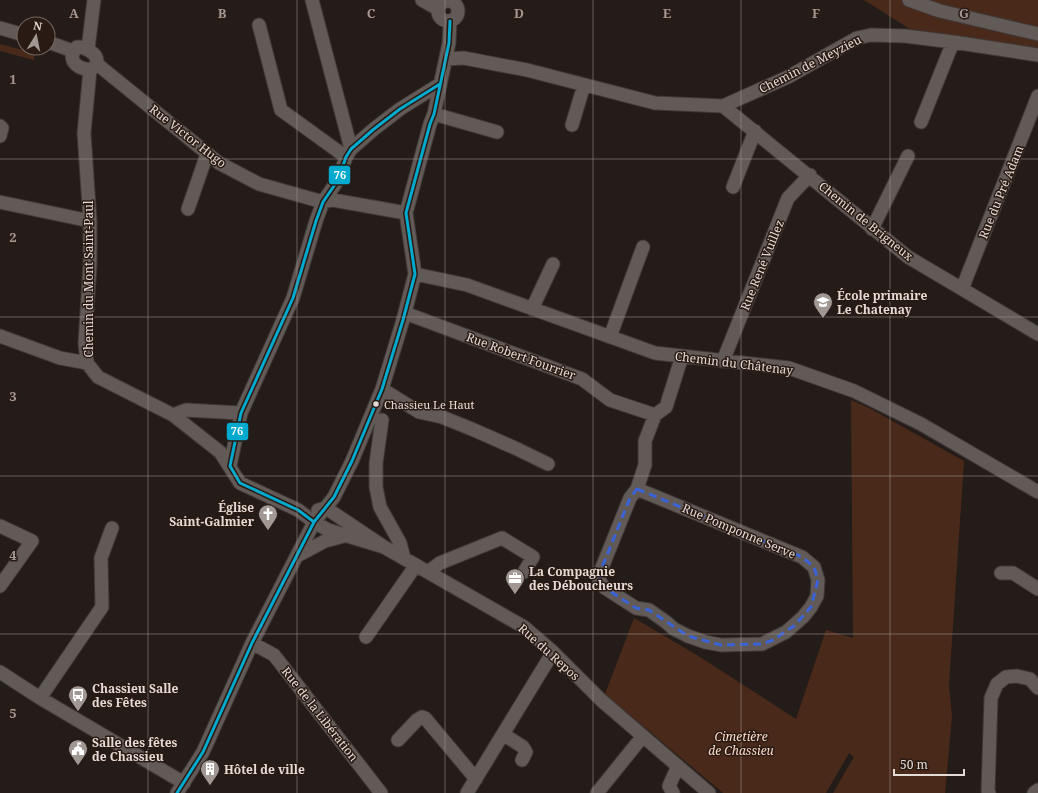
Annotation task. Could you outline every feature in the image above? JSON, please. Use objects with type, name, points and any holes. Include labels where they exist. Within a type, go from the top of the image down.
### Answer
[{"type":"street","points":[[88,49],[94,0]]},
{"type":"street","points":[[312,0],[348,153]]},
{"type":"street","points":[[422,0],[438,9],[441,18],[447,21],[456,18],[458,12],[457,6],[453,1],[443,1],[438,9]]},
{"type":"street","points":[[909,0],[940,11],[1038,34]]},
{"type":"street","points":[[0,672],[180,788],[203,752],[252,643],[314,522],[334,497],[352,461],[382,389],[415,274],[406,213],[432,119],[446,59],[449,43],[450,21]]},
{"type":"street","points":[[259,25],[281,110],[348,153]]},
{"type":"street","points":[[0,28],[16,33]]},
{"type":"street","name":"Chemin de Meyzieu","points":[[446,59],[464,58],[527,70],[655,103],[724,106],[788,77],[857,38],[872,34],[953,42],[1038,55]]},
{"type":"street","points":[[921,122],[953,42]]},
{"type":"street","points":[[56,45],[73,51]]},
{"type":"street","points":[[77,47],[88,49],[96,57],[93,67],[84,69],[73,62],[71,57],[73,51],[77,47]]},
{"type":"street","name":"Rue Victor Hugo","points":[[93,67],[219,163],[259,184],[323,202],[333,200],[406,213]]},
{"type":"street","name":"Chemin du Mont Saint-Paul","points":[[93,67],[84,133],[90,221],[90,264],[85,343],[87,363],[98,377],[173,415],[220,452],[240,483],[298,510]]},
{"type":"street","points":[[230,466],[240,414],[293,298],[323,202],[338,180],[348,153],[374,129],[400,109],[440,84]]},
{"type":"street","points":[[572,125],[584,85]]},
{"type":"street","name":"Rue du Pré Adam","points":[[962,289],[1038,96]]},
{"type":"street","points":[[417,99],[432,119],[497,132]]},
{"type":"street","name":"Chemin de Brigneux","points":[[724,106],[810,175],[872,229],[908,257],[1038,334]]},
{"type":"street","points":[[0,126],[2,128],[0,136]]},
{"type":"street","points":[[733,187],[755,131]]},
{"type":"street","points":[[188,209],[207,154]]},
{"type":"street","points":[[872,229],[908,156]]},
{"type":"street","name":"Rue René Vuillez","points":[[724,361],[788,198],[810,175]]},
{"type":"street","points":[[0,202],[90,221]]},
{"type":"street","points":[[610,337],[643,247]]},
{"type":"street","points":[[532,309],[553,264]]},
{"type":"street","name":"Chemin du Châtenay","points":[[415,274],[467,286],[655,353],[789,368],[854,391],[921,424],[1038,492]]},
{"type":"street","name":"Rue Robert Fourrier","points":[[405,313],[582,379],[610,400],[655,415]]},
{"type":"street","points":[[0,336],[60,358],[87,363]]},
{"type":"street","name":"Rue Pomponne Serve","points":[[637,489],[802,557],[814,567],[818,580],[817,596],[811,607],[794,626],[772,640],[762,644],[721,645],[705,642],[674,629],[648,610],[636,608],[604,588],[600,582],[599,575],[627,504],[637,489],[644,466],[645,440],[655,415],[666,407],[682,356]]},
{"type":"street","points":[[382,389],[418,412],[442,417],[515,448],[548,464]]},
{"type":"street","points":[[173,415],[186,410],[240,414]]},
{"type":"street","points":[[382,420],[376,463],[376,488],[380,507],[400,543],[404,558]]},
{"type":"street","points":[[298,510],[314,512],[326,508]]},
{"type":"street","name":"Rue du Repos","points":[[326,508],[384,547],[524,626],[553,652],[601,700],[709,793]]},
{"type":"street","name":"Rue du Repos","points":[[298,510],[328,530],[344,536],[359,538],[384,547]]},
{"type":"street","points":[[0,526],[32,541],[0,586]]},
{"type":"street","points":[[40,698],[102,607],[101,558],[112,528]]},
{"type":"street","name":"Rue du Repos","points":[[297,556],[325,541],[344,536]]},
{"type":"street","points":[[428,572],[440,563],[502,538],[533,557],[524,572]]},
{"type":"street","points":[[366,637],[416,565]]},
{"type":"street","points":[[1001,573],[1013,574],[1038,589]]},
{"type":"street","name":"Rue de la Libération","points":[[252,643],[274,655],[381,793]]},
{"type":"street","points":[[467,793],[553,652]]},
{"type":"street","points":[[989,793],[991,698],[997,684],[1006,677],[1017,676],[1030,679],[1038,688]]},
{"type":"street","points":[[398,740],[417,720],[422,717],[425,718],[476,779]]},
{"type":"street","points":[[503,734],[523,747],[526,752],[522,760]]},
{"type":"street","points":[[597,793],[643,736]]},
{"type":"street","points":[[673,793],[669,786],[678,766]]},
{"type":"street","points":[[1034,793],[1038,790]]},
{"type":"highlighted area","points":[[637,489],[802,557],[814,567],[818,580],[811,607],[794,626],[773,640],[762,644],[721,645],[688,636],[649,610],[636,608],[605,588],[599,575],[630,498]]},
{"type":"green space","points":[[864,0],[1038,0],[1038,52],[913,31]]},
{"type":"green space","points":[[0,44],[16,48],[16,55],[0,51]]},
{"type":"green space","points":[[19,56],[34,56],[34,60]]},
{"type":"green space","name":"Cimetière de Chassieu","points":[[851,400],[871,409],[964,461],[949,685],[952,717],[945,793],[833,793],[854,757],[849,753],[826,793],[723,793],[605,694],[634,618],[700,657],[796,719],[826,630],[853,638]]},
{"type":"transit line","name":"76","points":[[177,793],[203,752],[252,643],[314,522],[334,497],[352,461],[382,389],[415,274],[406,213],[434,114],[449,43],[450,21]]},
{"type":"transit line","name":"76","points":[[314,522],[298,510],[240,483],[230,466],[241,413],[293,298],[323,202],[338,180],[346,157],[351,149],[374,129],[400,109],[440,84]]},
{"type":"place","name":"École primaire Le Chatenay","points":[[823,319]]},
{"type":"place","name":"Chassieu Le Haut","points":[[376,404]]},
{"type":"place","name":"Église Saint-Galmier","points":[[268,531]]},
{"type":"place","name":"La Compagnie des Déboucheurs","points":[[515,595]]},
{"type":"place","name":"Chassieu Salle des Fêtes","points":[[78,712]]},
{"type":"place","name":"Salle des fêtes de Chassieu","points":[[78,766]]},
{"type":"place","name":"Hôtel de ville","points":[[210,786]]}]
